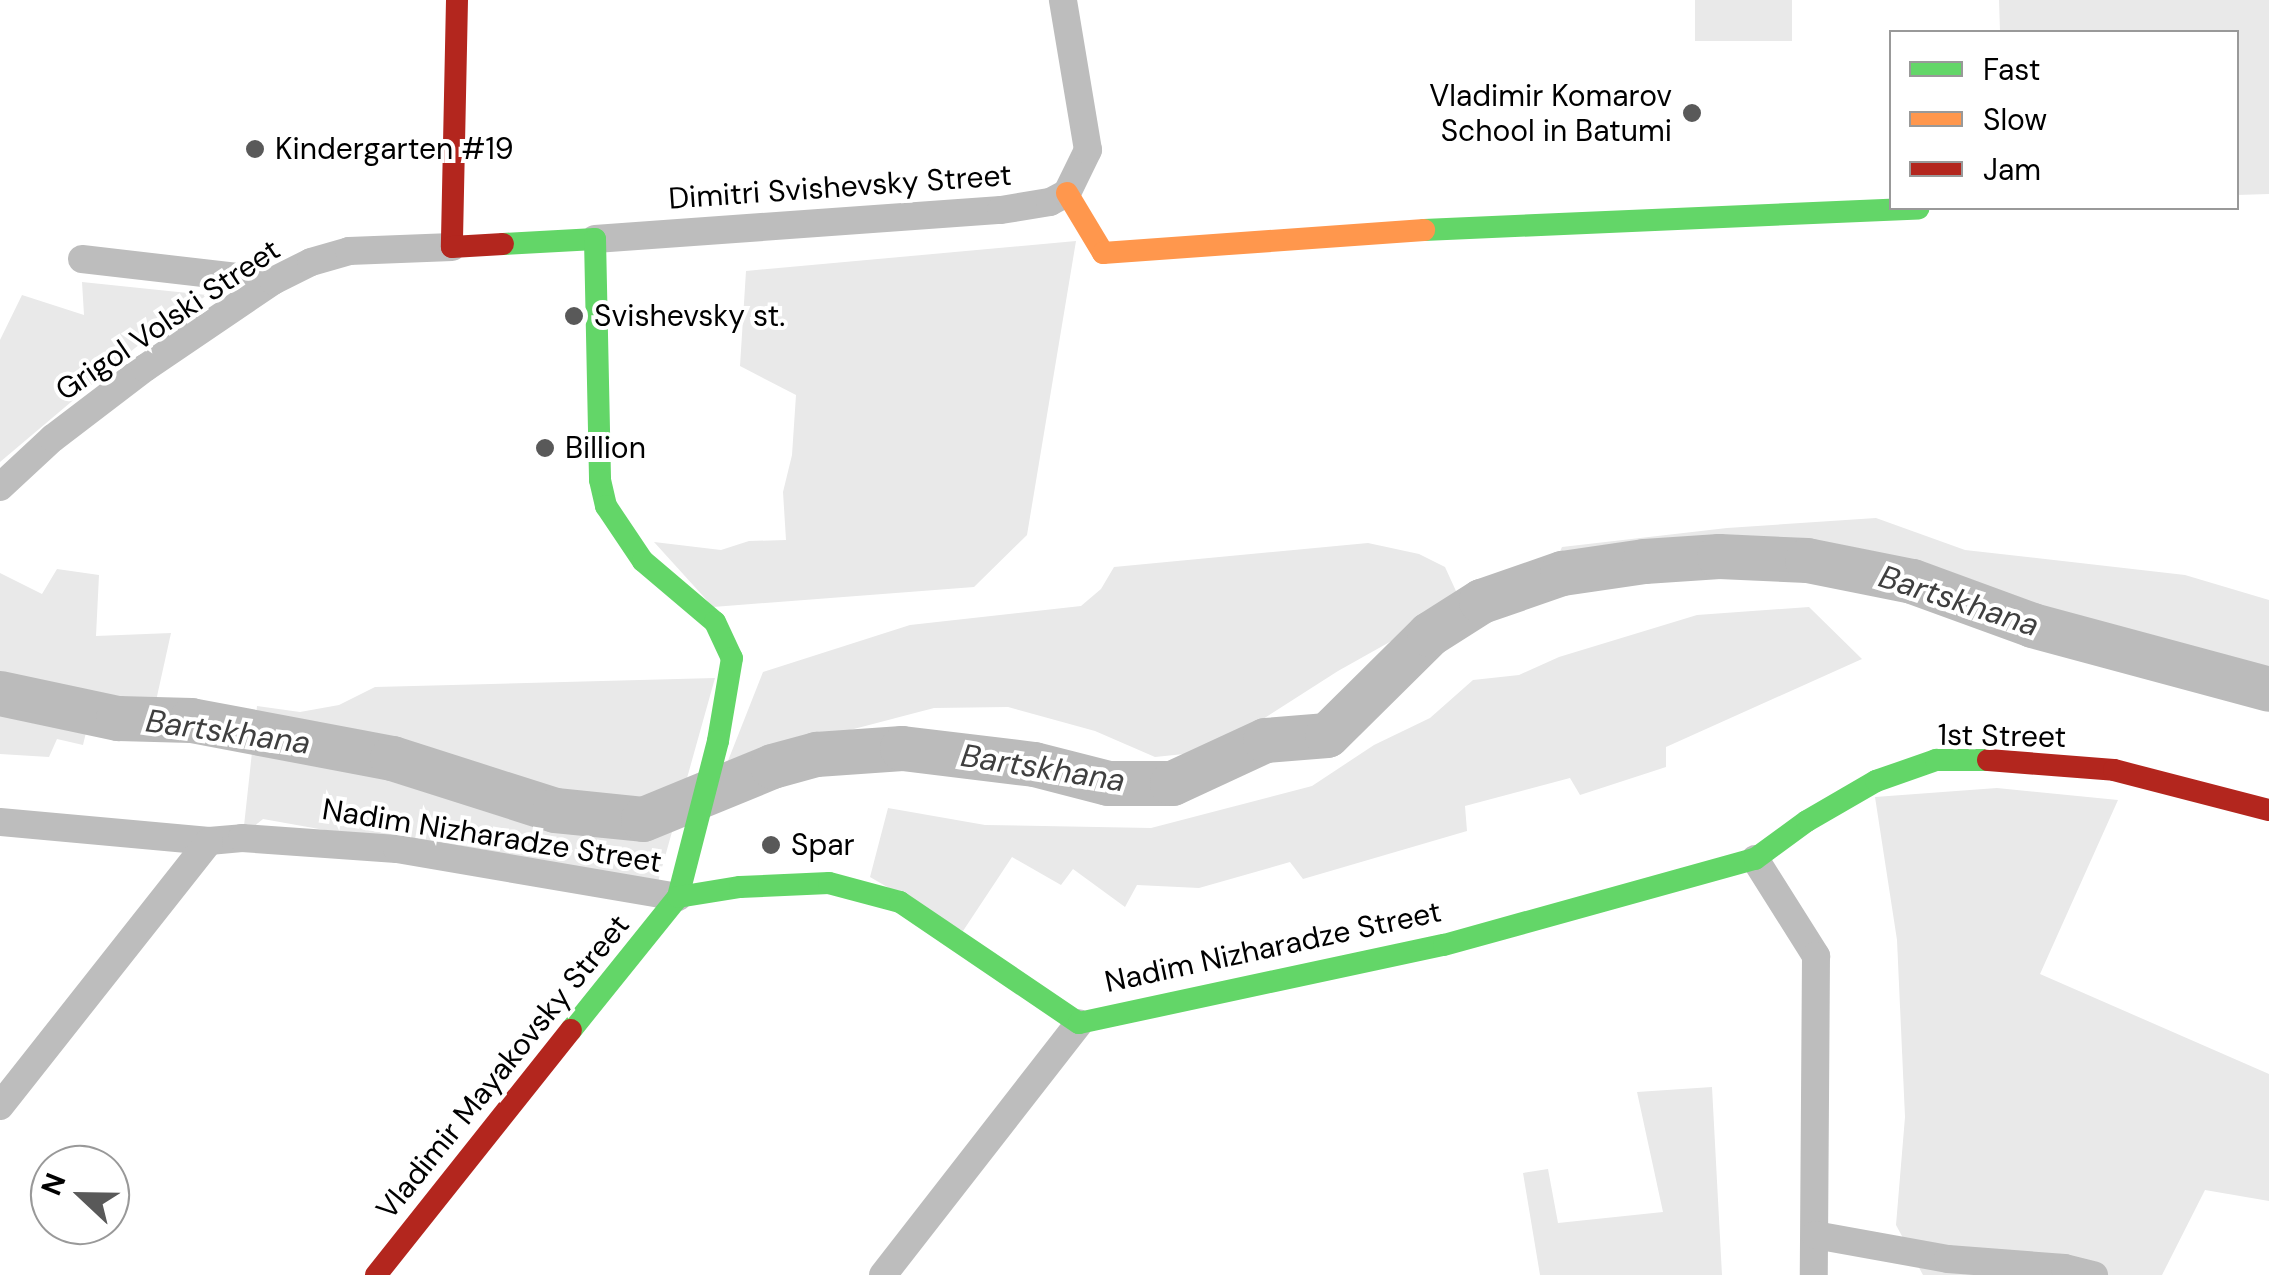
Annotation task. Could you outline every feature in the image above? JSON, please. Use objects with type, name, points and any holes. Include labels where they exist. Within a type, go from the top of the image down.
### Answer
[{"type":"main road","points":[[452,247],[458,0]]},
{"type":"main road","points":[[1066,194],[1103,253],[1520,223],[1889,209]]},
{"type":"main road","points":[[595,239],[600,480],[615,525],[643,561],[714,622],[732,658],[718,741],[678,897]]},
{"type":"main road","name":"Dimitri Svishevsky Street","points":[[452,247],[595,239]]},
{"type":"main road","name":"1st Street","points":[[1755,859],[1807,821],[1876,782],[1936,760],[2015,760],[2114,770],[2269,810]]},
{"type":"main road","name":"Nadim Nizharadze Street","points":[[678,897],[740,886],[829,883],[900,902],[1079,1022],[1444,944],[1755,859]]},
{"type":"main road","name":"Vladimir Mayakovsky Street","points":[[376,1275],[678,897]]},
{"type":"street","points":[[1063,0],[1088,150],[1066,194]]},
{"type":"street","name":"Dimitri Svishevsky Street","points":[[595,239],[1001,210],[1050,202],[1066,194]]},
{"type":"street","name":"Grigol Volski Street","points":[[0,487],[53,438],[146,368],[274,281],[312,262],[349,251],[452,247]]},
{"type":"street","points":[[82,259],[274,281]]},
{"type":"street","name":"Nadim Nizharadze Street","points":[[0,822],[209,841],[262,838],[397,849],[678,897]]},
{"type":"street","points":[[0,1106],[209,841]]},
{"type":"street","points":[[1755,859],[1816,956],[1814,1275]]},
{"type":"street","points":[[883,1275],[1079,1022]]},
{"type":"street","points":[[1815,1236],[1948,1259],[2064,1268],[2094,1275]]},
{"type":"shaded area","points":[[1695,0],[1792,0],[1792,41],[1695,41]]},
{"type":"shaded area","points":[[1999,0],[2269,0],[2269,194],[2239,195],[2239,30],[2000,30]]},
{"type":"shaded area","points":[[1076,241],[1027,535],[974,587],[713,607],[654,542],[721,550],[749,541],[786,540],[783,492],[792,455],[796,395],[740,366],[746,271]]},
{"type":"shaded area","points":[[82,282],[207,295],[135,348],[0,462],[0,340],[22,295],[84,315]]},
{"type":"shaded area","points":[[1876,518],[1965,550],[2185,575],[2269,600],[2269,671],[1809,545],[1685,552],[1553,567],[1562,547],[1727,528]]},
{"type":"shaded area","points":[[1368,543],[1419,554],[1445,567],[1461,602],[1338,671],[1213,751],[1155,757],[1095,731],[1008,707],[934,708],[850,730],[722,776],[763,672],[910,625],[1081,606],[1101,589],[1114,567]]},
{"type":"shaded area","points":[[57,569],[99,575],[96,636],[171,633],[152,719],[91,712],[83,745],[57,739],[49,757],[0,754],[0,573],[42,594]]},
{"type":"shaded area","points":[[1809,607],[1862,659],[1666,747],[1666,767],[1580,795],[1570,778],[1465,806],[1467,831],[1303,879],[1290,862],[1199,888],[1137,885],[1125,907],[1073,869],[1061,885],[1012,857],[963,931],[870,877],[888,808],[985,825],[1151,828],[1312,786],[1374,745],[1430,718],[1473,680],[1519,675],[1559,657],[1697,615]]},
{"type":"shaded area","points":[[715,678],[656,889],[263,819],[243,835],[257,706],[300,712],[339,705],[375,687]]},
{"type":"shaded area","points":[[1997,788],[2118,800],[2040,974],[2269,1074],[2269,1201],[2205,1190],[2162,1275],[1923,1275],[1896,1225],[1905,1117],[1897,940],[1875,797]]},
{"type":"shaded area","points":[[1712,1087],[1722,1275],[1540,1275],[1523,1173],[1548,1169],[1558,1223],[1663,1212],[1637,1092]]},
{"type":"waterway","name":"Bartskhana","points":[[0,693],[118,718],[191,720],[392,758],[555,810],[643,819],[772,766],[816,754],[902,748],[1034,764],[1108,783],[1172,783],[1265,740],[1327,735],[1429,634],[1481,601],[1562,573],[1644,561],[1719,556],[1807,560],[1912,581],[2032,625],[2269,689]]},
{"type":"traffic: fast","points":[[1424,230],[1889,209]]},
{"type":"traffic: fast","points":[[503,244],[595,239],[600,480],[606,506],[643,561],[715,622],[732,658],[718,741],[678,897],[571,1030]]},
{"type":"traffic: fast","points":[[678,897],[740,887],[829,883],[900,902],[1079,1023],[1444,945],[1755,859],[1807,821],[1876,781],[1936,760],[1988,760]]},
{"type":"traffic: slow","points":[[1067,193],[1103,253],[1424,230]]},
{"type":"traffic: jam","points":[[457,0],[452,247],[503,244]]},
{"type":"traffic: jam","points":[[1988,760],[2114,770],[2269,810]]},
{"type":"traffic: jam","points":[[376,1275],[571,1030]]},
{"type":"place","name":"Vladimir Komarov School in Batumi","points":[[1692,113]]},
{"type":"place","name":"Kindergarten #19","points":[[255,149]]},
{"type":"place","name":"Svishevsky st.","points":[[574,316]]},
{"type":"place","name":"Billion","points":[[545,448]]},
{"type":"place","name":"Spar","points":[[771,845]]}]
